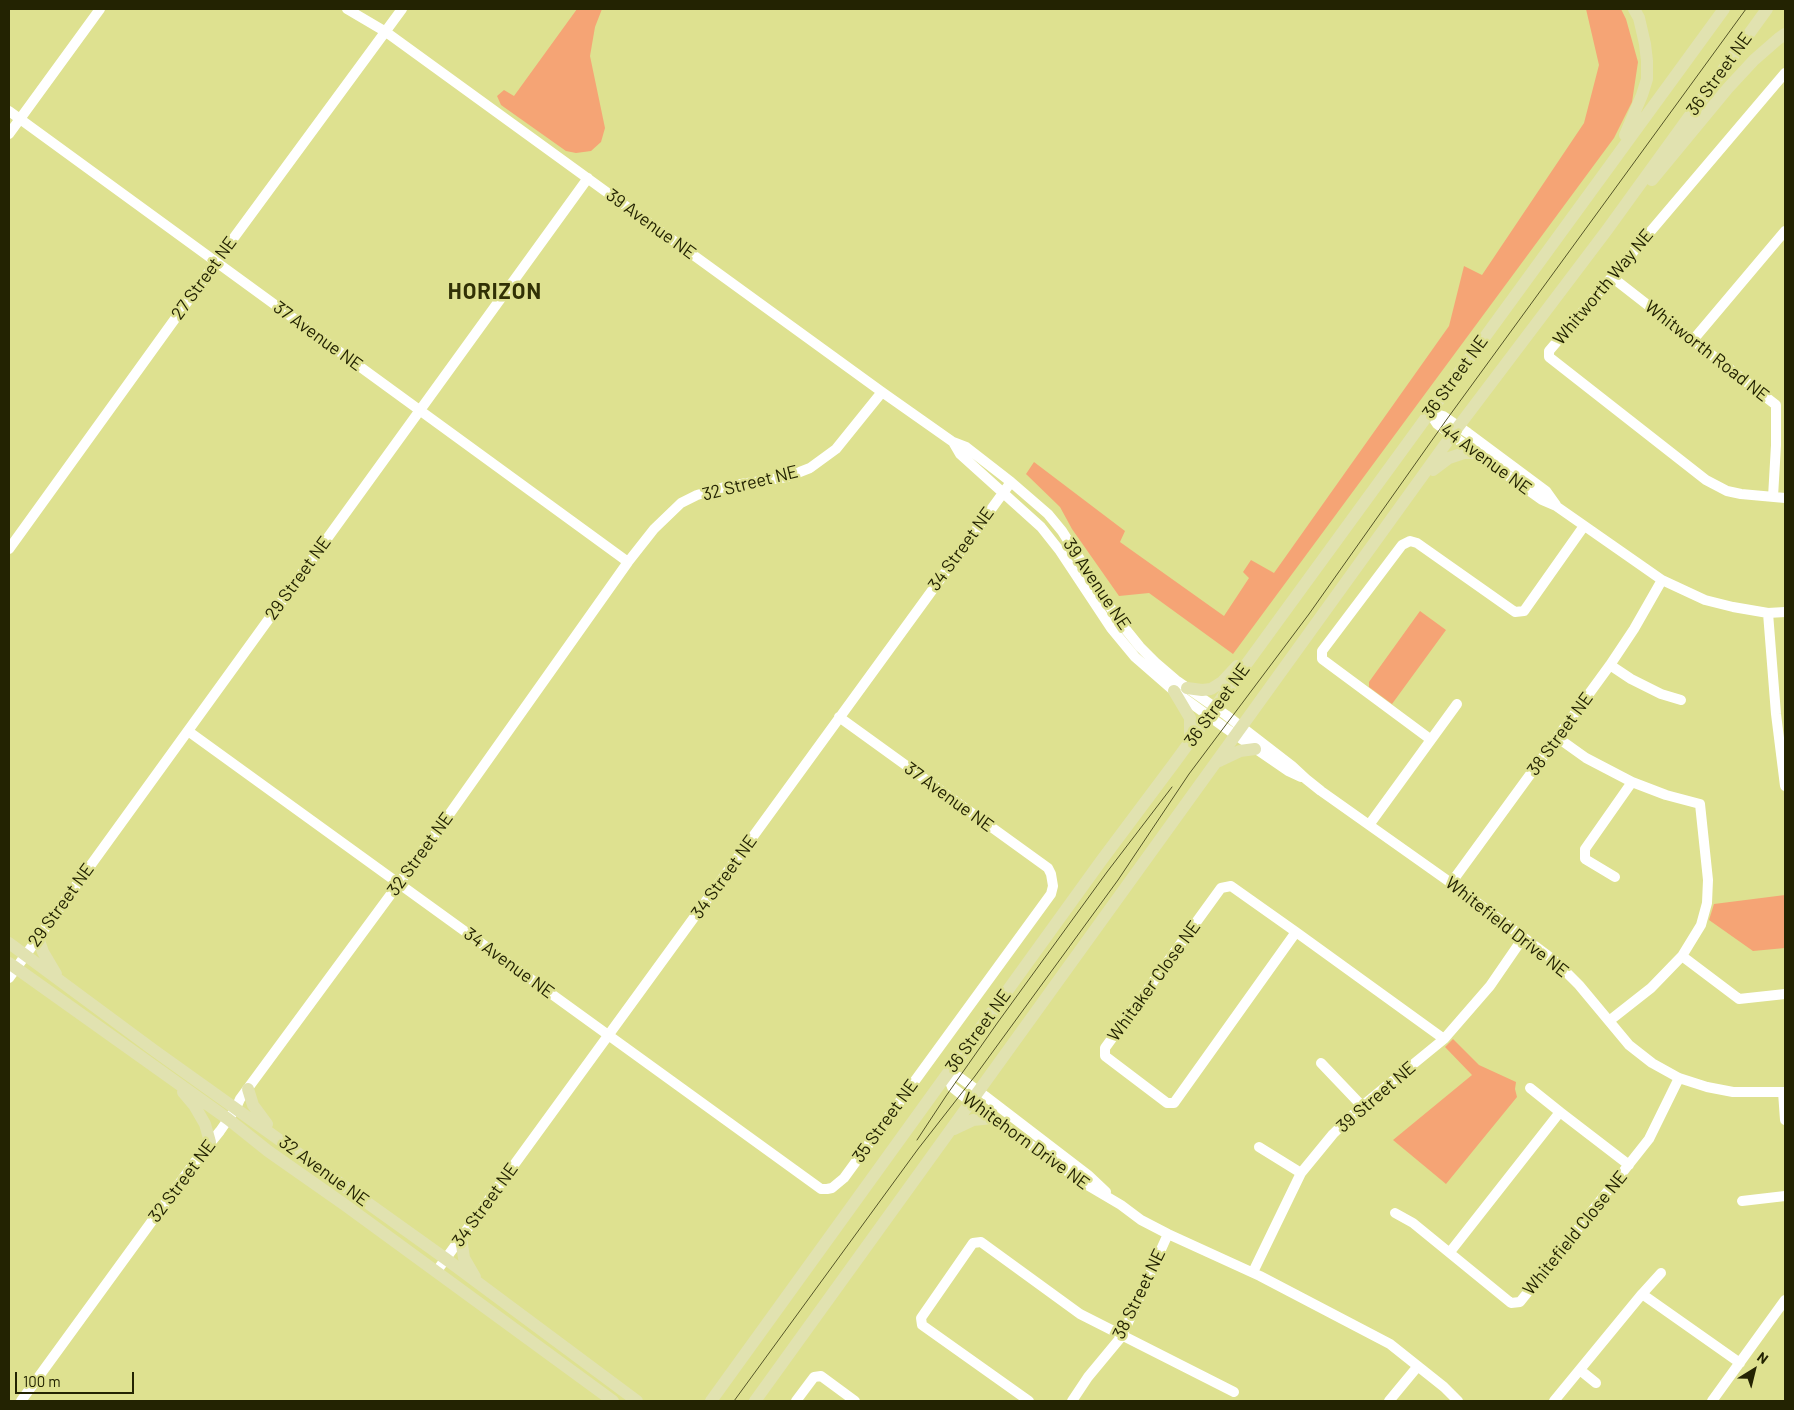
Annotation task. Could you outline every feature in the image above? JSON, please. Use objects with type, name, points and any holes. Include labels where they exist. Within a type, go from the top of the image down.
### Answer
[{"type":"main road","points":[[1616,156],[1647,79],[1645,44],[1639,18],[1634,9]]},
{"type":"main road","name":"36 Street NE","points":[[711,1401],[1101,861],[1190,742],[1724,9]]},
{"type":"main road","name":"36 Street NE","points":[[755,1401],[1456,431],[1607,230],[1767,9]]},
{"type":"main road","points":[[1607,230],[1624,215],[1728,88],[1754,60],[1785,34]]},
{"type":"main road","points":[[1423,477],[1449,458],[1464,453],[1476,453]]},
{"type":"main road","points":[[1187,688],[1211,689],[1222,682],[1238,665],[1253,654]]},
{"type":"main road","points":[[1174,691],[1190,718],[1190,742]]},
{"type":"main road","points":[[1215,763],[1240,751],[1255,749]]},
{"type":"main road","points":[[38,938],[42,952],[60,980]]},
{"type":"main road","name":"32 Avenue NE","points":[[9,943],[155,1051],[446,1259],[638,1401]]},
{"type":"main road","name":"32 Avenue NE","points":[[11,970],[174,1080],[268,1151],[613,1401]]},
{"type":"main road","points":[[174,1080],[194,1105],[205,1124],[210,1142]]},
{"type":"main road","points":[[248,1089],[253,1105],[276,1136]]},
{"type":"main road","points":[[952,1130],[972,1120],[992,1118]]},
{"type":"main road","points":[[461,1238],[464,1258],[471,1272],[483,1286]]},
{"type":"street","points":[[9,134],[100,9]]},
{"type":"street","name":"39 Avenue NE","points":[[348,9],[386,32],[882,392],[952,442],[966,447],[1010,482],[1053,520],[1110,607],[1140,647],[1212,711],[1238,731]]},
{"type":"street","name":"27 Street NE","points":[[9,550],[216,262],[402,9]]},
{"type":"street","name":"Whitworth Way NE","points":[[1785,73],[1613,278],[1549,351],[1549,357],[1706,480],[1727,491],[1785,498]]},
{"type":"street","name":"37 Avenue NE","points":[[9,111],[628,562]]},
{"type":"street","name":"29 Street NE","points":[[11,970],[38,938],[588,178]]},
{"type":"street","points":[[1693,340],[1783,238]]},
{"type":"street","name":"Whitworth Road NE","points":[[1613,278],[1776,405],[1773,497]]},
{"type":"street","name":"32 Street NE","points":[[21,1401],[436,833],[628,562],[666,517],[697,495],[728,486],[786,476],[810,468],[824,460],[836,449],[882,392]]},
{"type":"street","name":"44 Avenue NE","points":[[1429,412],[1437,424],[1456,431],[1546,491],[1556,506]]},
{"type":"street","name":"44 Avenue NE","points":[[1456,431],[1476,453],[1542,500],[1556,506],[1662,580],[1705,600],[1768,613],[1785,612]]},
{"type":"street","name":"39 Avenue NE","points":[[952,442],[960,454],[1041,527],[1060,551],[1111,628],[1134,657],[1174,691],[1212,711]]},
{"type":"street","name":"34 Street NE","points":[[436,1272],[1010,482]]},
{"type":"street","points":[[1430,739],[1322,659],[1322,651],[1402,545],[1410,541],[1417,543],[1514,612],[1524,611],[1584,526]]},
{"type":"street","name":"38 Street NE","points":[[1451,883],[1610,665],[1634,629],[1662,580]]},
{"type":"street","points":[[1768,613],[1781,713],[1785,786]]},
{"type":"street","points":[[1610,665],[1631,679],[1661,694],[1682,700]]},
{"type":"street","points":[[1369,825],[1457,704]]},
{"type":"street","name":"37 Avenue NE","points":[[839,717],[1048,868],[1052,880]]},
{"type":"street","name":"34 Avenue NE","points":[[188,730],[820,1189],[832,1188]]},
{"type":"street","name":"Whitefield Drive NE","points":[[1238,731],[1255,749],[1288,771],[1306,779]]},
{"type":"street","name":"Whitefield Drive NE","points":[[1238,731],[1292,766],[1306,779],[1451,883],[1555,961],[1579,985],[1629,1045],[1652,1063],[1679,1078],[1707,1087],[1734,1092],[1784,1092]]},
{"type":"street","points":[[1558,738],[1586,758],[1632,782],[1666,795],[1700,804],[1708,880],[1708,903],[1701,926],[1682,956],[1651,988],[1609,1022]]},
{"type":"street","points":[[1615,877],[1586,859],[1585,849],[1632,782]]},
{"type":"street","name":"35 Street NE","points":[[832,1188],[844,1178],[1050,894],[1052,880]]},
{"type":"street","name":"Whitaker Close NE","points":[[1296,932],[1174,1102],[1167,1103],[1105,1056],[1105,1048],[1221,888],[1232,886],[1296,932],[1444,1039]]},
{"type":"street","name":"39 Street NE","points":[[1252,1272],[1300,1173],[1333,1134],[1362,1106],[1444,1039],[1490,986],[1523,938]]},
{"type":"street","points":[[1682,956],[1739,999],[1785,994]]},
{"type":"street","points":[[1321,1063],[1362,1106]]},
{"type":"street","name":"Whitehorn Drive NE","points":[[947,1074],[959,1077],[1088,1174],[1120,1205]]},
{"type":"street","name":"Whitehorn Drive NE","points":[[947,1074],[952,1087],[972,1103],[1082,1182],[1141,1220],[1252,1272],[1361,1327],[1390,1344],[1458,1401]]},
{"type":"street","name":"Whitefield Close NE","points":[[1394,1213],[1413,1223],[1511,1303],[1520,1302],[1649,1140],[1679,1078]]},
{"type":"street","name":"Whitefield Close NE","points":[[1530,1088],[1629,1165]]},
{"type":"street","points":[[1784,1092],[1785,1120]]},
{"type":"street","points":[[1450,1252],[1560,1112]]},
{"type":"street","points":[[1259,1147],[1300,1173]]},
{"type":"street","points":[[1742,1201],[1785,1196]]},
{"type":"street","name":"38 Street NE","points":[[1072,1401],[1088,1376],[1122,1336],[1168,1234]]},
{"type":"street","points":[[1029,1401],[922,1325],[921,1318],[973,1243],[981,1242],[1080,1314],[1234,1392]]},
{"type":"street","points":[[1554,1401],[1661,1273]]},
{"type":"street","points":[[1642,1294],[1740,1363]]},
{"type":"street","points":[[1712,1401],[1785,1300]]},
{"type":"street","points":[[1389,1401],[1418,1366]]},
{"type":"street","points":[[1580,1370],[1596,1383]]},
{"type":"street","points":[[796,1401],[814,1377],[821,1376],[855,1401]]},
{"type":"shaded area","points":[[577,9],[602,9],[595,27],[590,56],[605,128],[601,142],[591,151],[576,153],[566,151],[501,105],[497,96],[504,90],[514,96]]},
{"type":"shaded area","points":[[1586,9],[1621,9],[1626,19],[1638,62],[1632,102],[1614,138],[1233,654],[1149,593],[1119,596],[1072,529],[1060,507],[1026,474],[1034,462],[1125,531],[1120,542],[1224,616],[1249,578],[1243,572],[1251,560],[1274,573],[1449,326],[1464,266],[1482,275],[1584,123],[1599,65]]},
{"type":"shaded area","points":[[1420,611],[1446,630],[1392,704],[1369,687],[1369,682]]},
{"type":"shaded area","points":[[1785,895],[1785,948],[1753,951],[1709,920],[1714,904]]},
{"type":"shaded area","points":[[1453,1039],[1479,1065],[1516,1082],[1517,1097],[1446,1184],[1393,1140],[1472,1075],[1445,1047]]},
{"type":"tram line","points":[[734,1401],[1118,880],[1189,774],[1309,614],[1447,419],[1746,9]]},
{"type":"tram line","points":[[917,1140],[998,1022],[1107,872],[1172,787]]},
{"type":"district","name":"HORIZON","points":[[495,292]]}]
